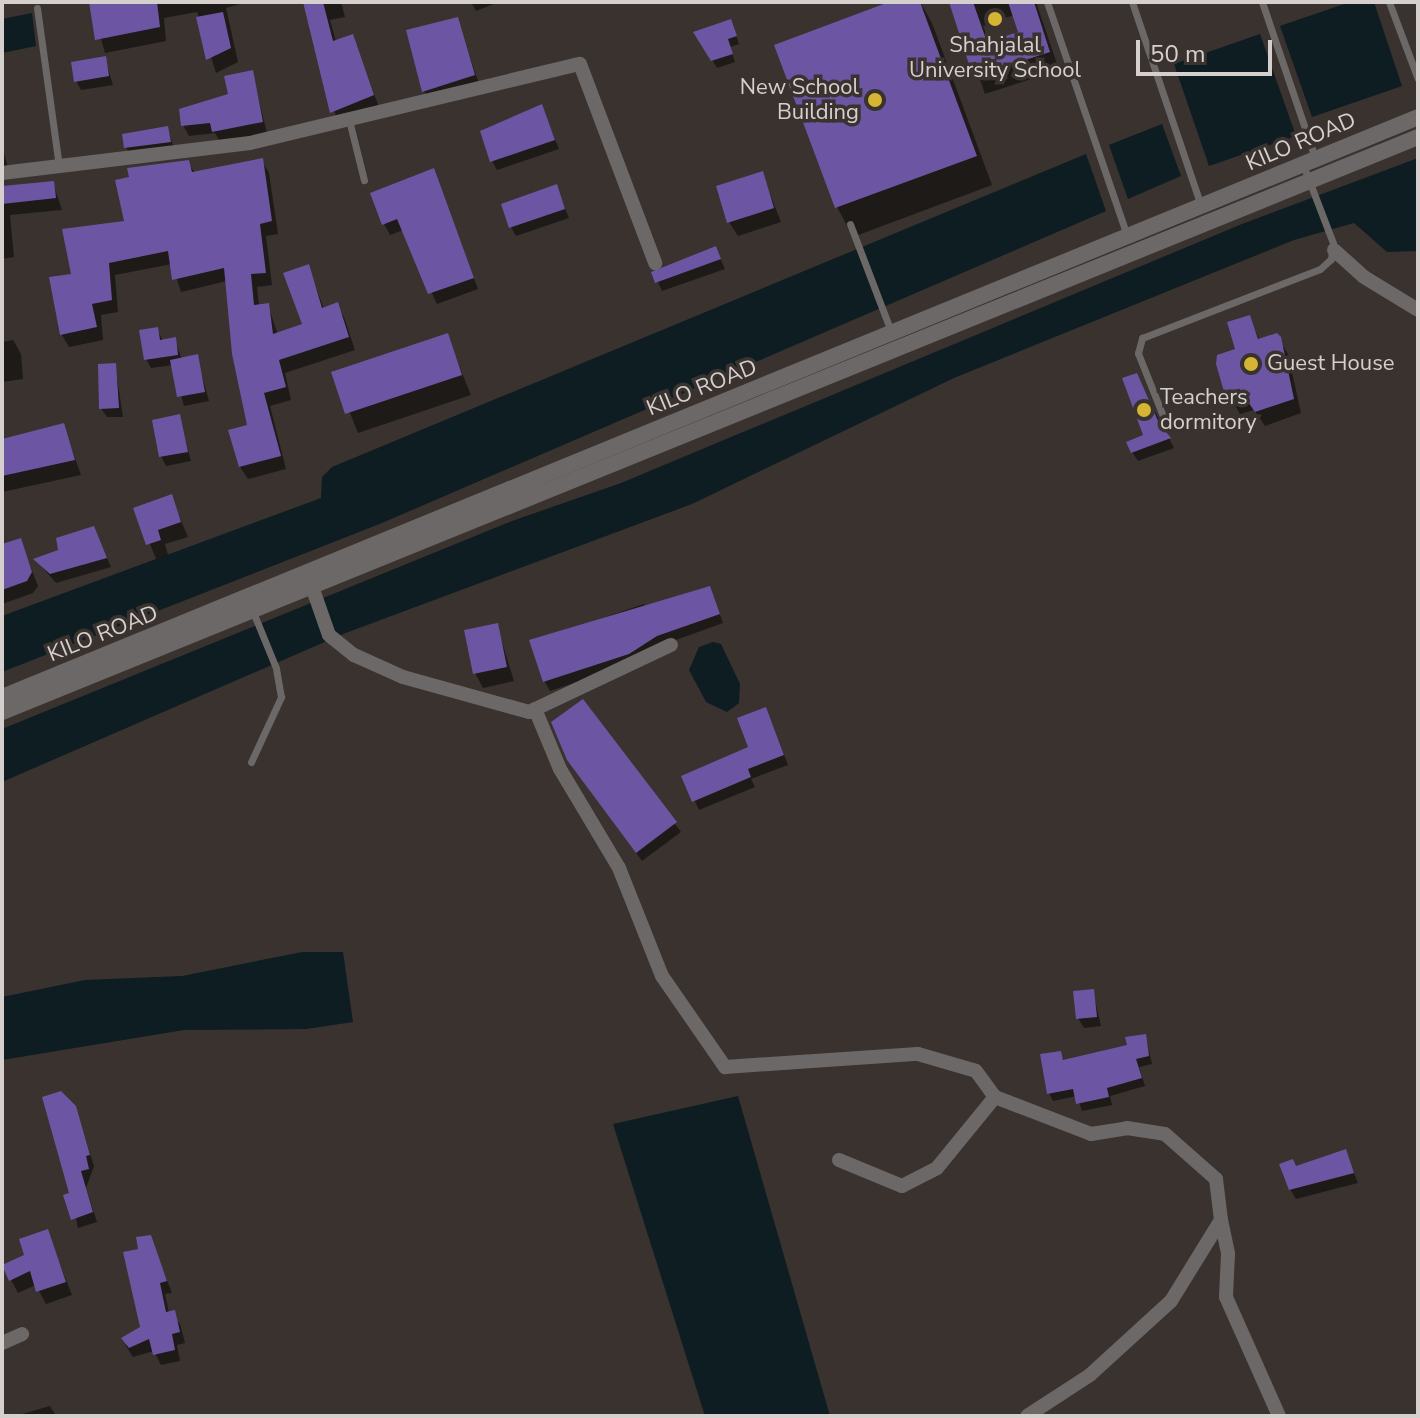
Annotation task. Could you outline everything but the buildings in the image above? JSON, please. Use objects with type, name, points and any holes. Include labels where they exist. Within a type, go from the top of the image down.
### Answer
[{"type":"street","points":[[2,173],[250,143],[580,64],[655,263]]},
{"type":"street","name":"KILO ROAD","points":[[2,712],[253,612],[310,581],[892,334],[1418,117]]},
{"type":"street","name":"KILO ROAD","points":[[2,697],[310,581],[1418,137]]},
{"type":"street","points":[[1334,250],[1364,277],[1418,310]]},
{"type":"street","points":[[310,581],[329,635],[361,659],[416,681],[529,712],[671,645]]},
{"type":"street","points":[[535,709],[560,769],[619,868],[662,976],[725,1067],[918,1054],[976,1071],[995,1097],[1091,1134],[1127,1128],[1165,1134],[1216,1179],[1228,1254],[1226,1297],[1279,1416]]},
{"type":"street","points":[[839,1160],[902,1186],[937,1168],[995,1097]]},
{"type":"street","points":[[1027,1416],[1090,1375],[1171,1301],[1221,1220]]},
{"type":"street","points":[[2,1343],[22,1334]]},
{"type":"lane","points":[[1047,2],[1128,237]]},
{"type":"lane","points":[[1132,2],[1202,208]]},
{"type":"lane","points":[[1165,421],[1138,353],[1142,338],[1320,269],[1334,250],[1310,182],[1309,163],[1262,2]]},
{"type":"lane","points":[[1389,2],[1418,79]]},
{"type":"lane","points":[[37,8],[59,166]]},
{"type":"lane","points":[[349,120],[364,180]]},
{"type":"lane","points":[[850,224],[892,334]]},
{"type":"lane","points":[[251,762],[281,697],[275,664],[253,612]]},
{"type":"shaded area","points":[[1350,2],[1374,2],[1402,86],[1312,117],[1280,26]]},
{"type":"shaded area","points":[[32,13],[36,46],[2,53],[2,19]]},
{"type":"shaded area","points":[[1260,34],[1296,136],[1209,166],[1174,64]]},
{"type":"shaded area","points":[[1162,124],[1181,176],[1128,199],[1109,145]]},
{"type":"shaded area","points":[[1086,154],[1106,211],[382,523],[2,672],[2,616],[321,498],[322,477],[332,467]]},
{"type":"shaded area","points":[[1418,158],[1418,251],[1387,252],[1354,223],[1294,240],[954,378],[692,504],[343,634],[2,782],[2,729],[512,521],[621,483],[1242,224]]},
{"type":"shaded area","points":[[713,642],[721,644],[740,684],[739,703],[727,712],[706,702],[689,670],[699,647]]},
{"type":"shaded area","points":[[302,952],[343,952],[353,1022],[306,1029],[184,1030],[2,1060],[2,997],[85,980],[182,976]]},
{"type":"shaded area","points":[[738,1096],[830,1416],[705,1416],[613,1124]]},
{"type":"place","name":"Shahjalal University School","points":[[995,19]]},
{"type":"place","name":"New School Building","points":[[875,100]]},
{"type":"place","name":"Guest House","points":[[1251,364]]},
{"type":"place","name":"Teachers dormitory","points":[[1144,410]]}]
